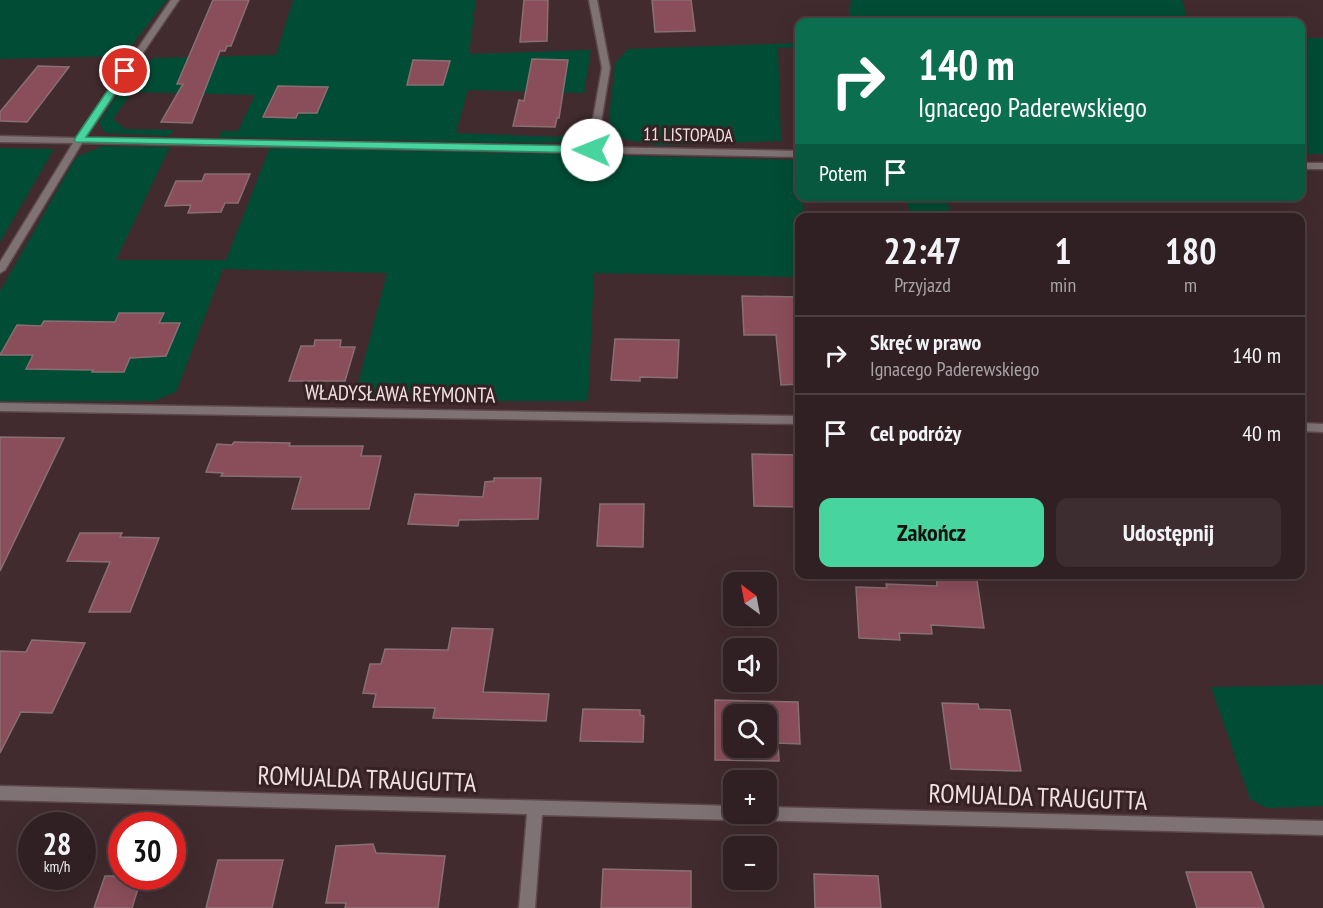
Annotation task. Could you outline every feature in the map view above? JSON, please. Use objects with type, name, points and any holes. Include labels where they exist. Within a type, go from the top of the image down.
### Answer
[{"type":"street","points":[[0,270],[79,140],[175,0]]},
{"type":"street","points":[[592,0],[606,68],[592,150]]},
{"type":"street","name":"11 LISTOPADA","points":[[0,139],[795,154]]},
{"type":"street","points":[[1305,166],[1323,166]]},
{"type":"street","name":"WŁADYSŁAWA REYMONTA","points":[[0,407],[795,420]]},
{"type":"street","points":[[1305,427],[1323,428]]},
{"type":"street","name":"ROMUALDA TRAUGUTTA","points":[[0,793],[723,813]]},
{"type":"street","points":[[527,908],[535,807]]},
{"type":"street","name":"ROMUALDA TRAUGUTTA","points":[[777,814],[1323,828]]},
{"type":"green space","points":[[0,0],[167,0],[123,56],[0,59]]},
{"type":"green space","points":[[293,0],[476,0],[469,54],[591,50],[584,93],[468,90],[456,133],[559,137],[578,128],[581,135],[568,142],[535,143],[218,137],[222,131],[238,131],[255,95],[132,92],[113,119],[125,129],[174,130],[169,136],[105,133],[99,123],[116,96],[137,70],[154,58],[276,55]]},
{"type":"green space","points":[[851,0],[1182,0],[1187,18],[849,18]]},
{"type":"green space","points":[[1305,38],[1323,38],[1323,154],[1305,154]]},
{"type":"green space","points":[[795,43],[795,47],[778,48],[781,141],[657,145],[623,139],[611,127],[609,118],[615,63],[628,49]]},
{"type":"green space","points":[[103,146],[170,147],[116,260],[226,260],[270,147],[795,160],[795,201],[803,201],[804,213],[795,213],[795,277],[594,273],[588,401],[365,401],[355,395],[387,273],[223,269],[176,392],[154,401],[0,401],[0,291],[76,157]]},
{"type":"green space","points":[[0,148],[54,149],[0,242]]},
{"type":"green space","points":[[907,201],[947,201],[951,213],[910,213]]},
{"type":"green space","points":[[1323,685],[1323,806],[1267,808],[1250,799],[1211,687]]},
{"type":"building","points":[[213,0],[249,0],[231,46],[227,46],[225,51],[220,51],[192,123],[161,122],[183,84],[177,84]]},
{"type":"building","points":[[524,0],[548,0],[547,41],[520,42]]},
{"type":"building","points":[[652,0],[691,0],[695,31],[655,32]]},
{"type":"building","points":[[532,59],[568,60],[559,118],[557,118],[555,127],[513,126],[519,100],[524,101]]},
{"type":"building","points":[[413,60],[450,61],[443,85],[407,85]]},
{"type":"building","points":[[38,66],[69,67],[27,122],[0,121],[0,112]]},
{"type":"building","points":[[278,86],[328,87],[317,113],[298,113],[296,118],[263,117]]},
{"type":"building","points":[[205,174],[250,174],[238,203],[225,203],[221,212],[188,213],[191,205],[165,206],[176,181],[202,181]]},
{"type":"building","points":[[742,296],[795,297],[795,384],[781,385],[776,335],[744,335]]},
{"type":"building","points":[[119,313],[164,313],[159,323],[180,323],[166,356],[130,358],[124,372],[92,372],[93,370],[26,369],[33,355],[0,355],[17,325],[41,326],[44,321],[115,322]]},
{"type":"building","points":[[615,339],[679,340],[677,378],[640,377],[640,381],[611,380]]},
{"type":"building","points":[[315,340],[341,340],[340,347],[355,347],[345,381],[289,381],[301,346],[314,346]]},
{"type":"building","points":[[0,437],[64,438],[0,571]]},
{"type":"building","points":[[234,442],[290,443],[289,446],[363,446],[361,456],[381,456],[369,509],[292,509],[301,477],[221,476],[223,473],[206,472],[217,444],[232,445]]},
{"type":"building","points":[[752,454],[795,455],[795,507],[754,506]]},
{"type":"building","points":[[494,478],[541,478],[538,519],[459,520],[458,526],[408,524],[415,494],[483,497],[485,482],[494,481]]},
{"type":"building","points":[[600,504],[644,504],[643,547],[597,546]]},
{"type":"building","points":[[80,533],[122,533],[120,537],[159,538],[130,612],[89,612],[110,562],[67,561]]},
{"type":"building","points":[[936,579],[977,579],[984,628],[931,625],[932,634],[899,633],[900,640],[859,638],[856,587],[887,588],[886,584],[937,586]]},
{"type":"building","points":[[452,628],[493,629],[483,692],[549,694],[546,721],[433,718],[435,708],[373,707],[376,694],[363,693],[370,664],[381,664],[385,649],[448,650]]},
{"type":"building","points":[[32,640],[85,643],[52,713],[21,712],[0,753],[0,651],[26,652]]},
{"type":"building","points":[[715,700],[798,702],[800,744],[778,743],[779,761],[715,760]]},
{"type":"building","points":[[942,703],[978,704],[979,709],[1010,710],[1021,771],[951,769]]},
{"type":"building","points":[[583,709],[640,710],[640,715],[644,716],[643,742],[580,741]]},
{"type":"building","points":[[373,844],[376,853],[445,856],[438,908],[345,908],[346,903],[326,903],[336,846]]},
{"type":"building","points":[[218,860],[283,860],[272,908],[206,908]]},
{"type":"building","points":[[603,869],[691,871],[691,908],[601,908]]},
{"type":"building","points":[[1186,872],[1251,872],[1264,908],[1197,908]]},
{"type":"building","points":[[814,874],[878,876],[881,908],[815,908]]},
{"type":"building","points":[[105,876],[108,876],[108,890],[138,890],[132,908],[94,908]]},
{"type":"route","points":[[125,71],[79,140],[592,150]]}]
